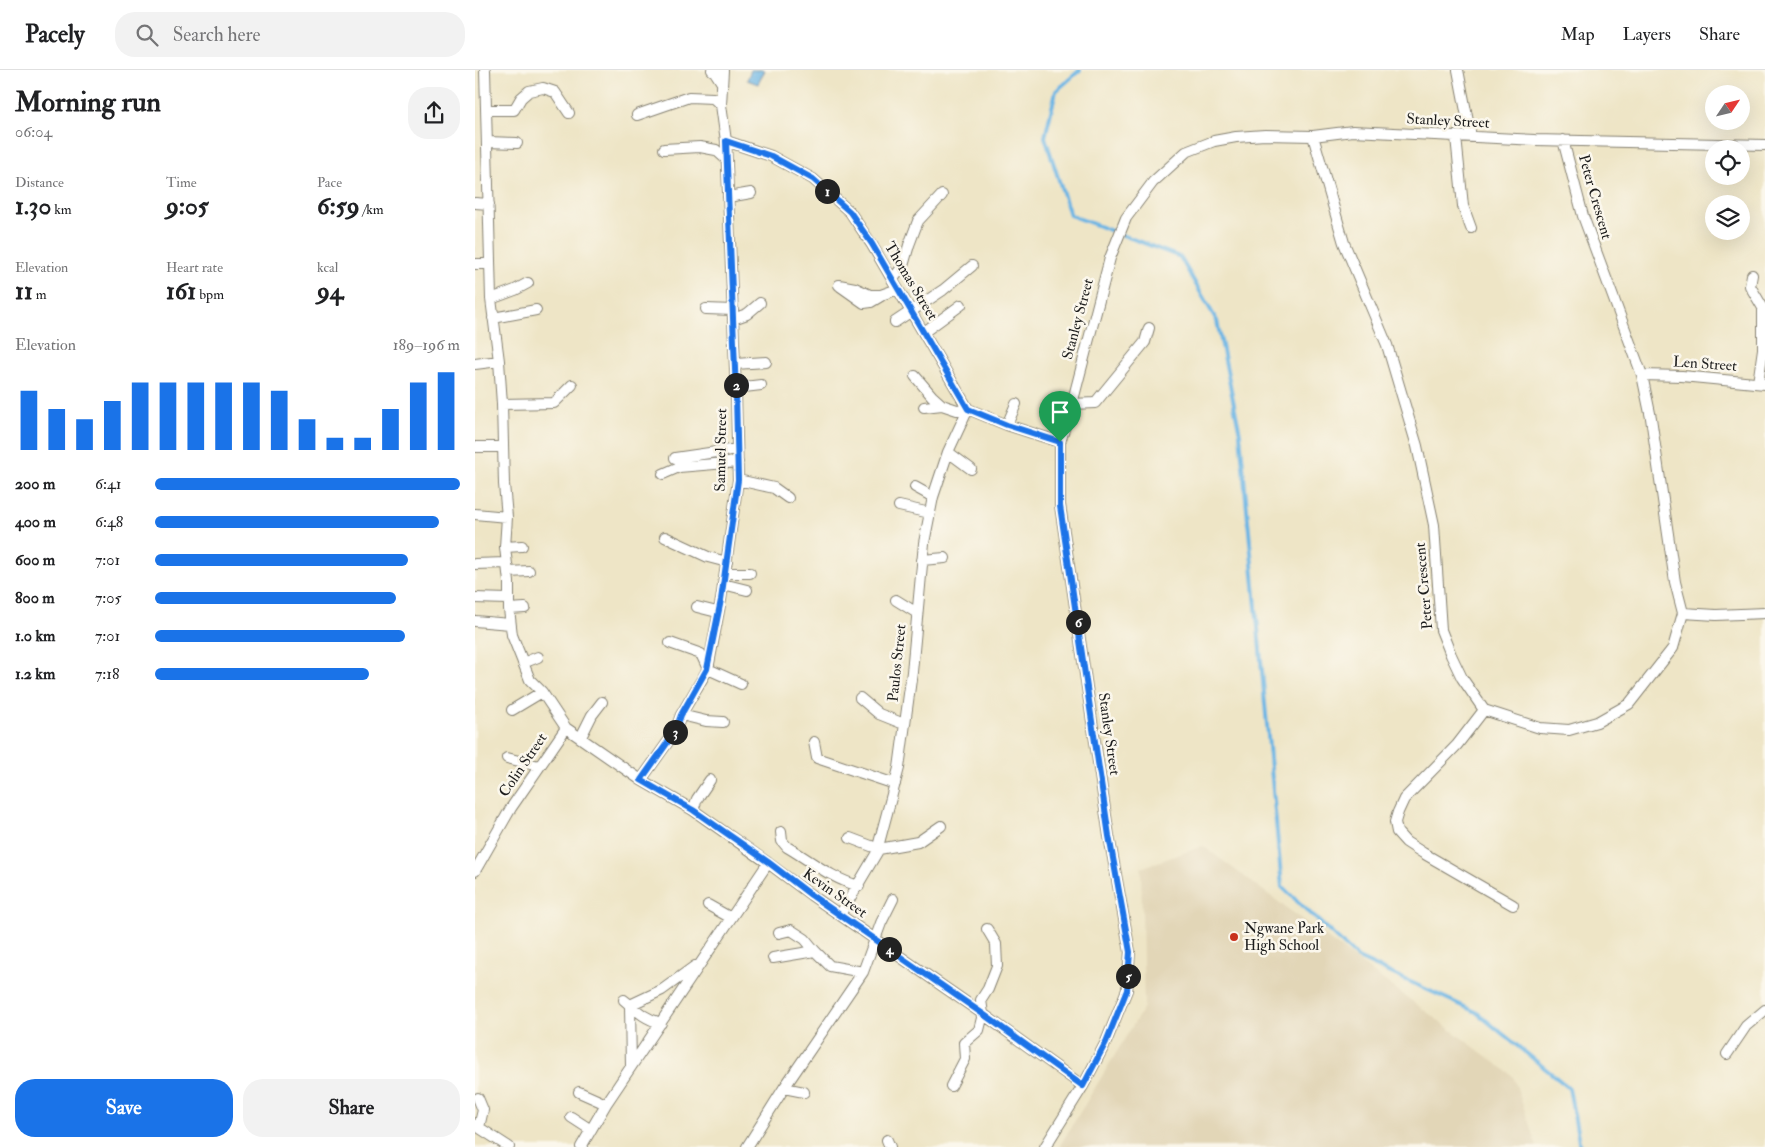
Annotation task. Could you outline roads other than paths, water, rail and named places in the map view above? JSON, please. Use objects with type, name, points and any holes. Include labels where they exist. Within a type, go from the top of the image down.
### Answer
[{"type":"street","points":[[485,70],[491,299],[499,360],[507,516],[505,547],[510,624],[512,635],[530,680],[541,692],[566,728]]},
{"type":"street","points":[[712,70],[723,84]]},
{"type":"street","name":"Samuel Street","points":[[641,780],[675,732],[681,715],[707,669],[727,562],[738,480],[727,160],[721,105],[723,70]]},
{"type":"street","points":[[1458,70],[1471,137]]},
{"type":"street","points":[[486,110],[514,110],[521,98],[529,91],[543,88],[555,92],[569,113]]},
{"type":"street","points":[[637,115],[689,97],[713,98],[721,105]]},
{"type":"street","name":"Stanley Street","points":[[1045,1147],[1083,1086],[1106,1042],[1127,990],[1130,952],[1107,827],[1060,506],[1060,442],[1072,404],[1110,258],[1125,218],[1153,182],[1186,152],[1214,141],[1236,137],[1265,135],[1313,136],[1353,131],[1456,137],[1765,145]]},
{"type":"street","name":"Peter Crescent","points":[[1313,136],[1345,243],[1387,346],[1417,446],[1434,525],[1441,630],[1462,678],[1484,710]]},
{"type":"street","points":[[1456,137],[1463,206],[1471,228]]},
{"type":"street","name":"Peter Crescent","points":[[1563,140],[1583,216],[1642,375],[1651,418],[1675,582],[1683,613]]},
{"type":"street","name":"Thomas Street","points":[[726,141],[771,156],[813,179],[850,212],[893,279],[968,409]]},
{"type":"street","points":[[487,142],[517,143]]},
{"type":"street","points":[[664,148],[700,147],[716,150],[727,160]]},
{"type":"street","points":[[728,197],[751,193]]},
{"type":"street","points":[[893,279],[903,266],[918,221],[942,195]]},
{"type":"street","points":[[475,203],[489,204]]},
{"type":"street","points":[[475,264],[490,264]]},
{"type":"street","points":[[895,322],[943,290],[972,266]]},
{"type":"street","points":[[1752,275],[1750,286],[1764,308],[1762,383]]},
{"type":"street","points":[[491,299],[529,283]]},
{"type":"street","points":[[881,296],[898,289]]},
{"type":"street","points":[[706,309],[733,315],[747,314],[760,303]]},
{"type":"street","points":[[924,332],[961,305]]},
{"type":"street","points":[[493,318],[536,310]]},
{"type":"street","points":[[1072,404],[1095,403],[1145,342],[1149,328]]},
{"type":"street","points":[[475,364],[499,360]]},
{"type":"street","points":[[735,364],[766,362]]},
{"type":"street","name":"Len Street","points":[[1642,375],[1682,376],[1762,383]]},
{"type":"street","points":[[915,376],[942,405],[957,410],[968,409],[1007,425],[1060,442]]},
{"type":"street","points":[[736,388],[761,385]]},
{"type":"street","points":[[501,404],[554,404],[572,386]]},
{"type":"street","points":[[1007,425],[1016,404]]},
{"type":"street","points":[[923,408],[942,405]]},
{"type":"street","name":"Paulos Street","points":[[840,915],[859,886],[879,849],[899,768],[912,672],[922,560],[933,497],[948,452],[968,409]]},
{"type":"street","points":[[475,447],[503,447]]},
{"type":"street","points":[[675,458],[737,449]]},
{"type":"street","points":[[948,452],[971,468]]},
{"type":"street","points":[[663,474],[679,467],[738,462]]},
{"type":"street","points":[[738,480],[775,488],[788,498]]},
{"type":"street","points":[[915,487],[933,497]]},
{"type":"street","points":[[899,506],[930,513]]},
{"type":"street","points":[[475,514],[507,516]]},
{"type":"street","points":[[665,537],[707,557],[727,562]]},
{"type":"street","points":[[505,547],[522,546]]},
{"type":"street","points":[[922,560],[945,558]]},
{"type":"street","points":[[475,564],[529,571]]},
{"type":"street","points":[[725,573],[750,572]]},
{"type":"street","points":[[723,584],[747,590]]},
{"type":"street","points":[[475,598],[525,608]]},
{"type":"street","points":[[896,600],[917,613]]},
{"type":"street","points":[[697,607],[717,612]]},
{"type":"street","points":[[1513,905],[1406,842],[1397,832],[1395,822],[1404,799],[1457,745],[1484,710],[1540,728],[1569,730],[1597,722],[1629,704],[1655,674],[1673,648],[1683,613],[1716,615],[1765,613]]},
{"type":"street","points":[[475,621],[510,624]]},
{"type":"street","points":[[670,643],[701,654],[707,669],[741,684]]},
{"type":"street","points":[[523,663],[539,657]]},
{"type":"street","points":[[512,710],[541,692]]},
{"type":"street","points":[[861,698],[879,714],[904,724]]},
{"type":"street","points":[[581,737],[602,702]]},
{"type":"street","points":[[681,715],[706,721],[723,722]]},
{"type":"street","name":"Kevin Street","points":[[566,728],[641,780],[693,810],[1083,1086]]},
{"type":"street","name":"Colin Street","points":[[475,870],[511,808],[566,728]]},
{"type":"street","points":[[814,742],[817,758],[895,784]]},
{"type":"street","points":[[507,758],[539,766]]},
{"type":"street","points":[[693,810],[697,799],[710,780]]},
{"type":"street","points":[[850,838],[879,849],[918,842],[941,826]]},
{"type":"street","points":[[781,832],[782,841],[787,847],[829,874],[847,883],[859,886]]},
{"type":"street","points":[[581,1147],[606,1104],[768,862]]},
{"type":"street","points":[[747,1147],[784,1088],[863,972],[893,899]]},
{"type":"street","points":[[708,905],[731,918]]},
{"type":"street","points":[[951,1086],[965,1059],[963,1052],[964,1043],[979,1030],[983,1014],[981,1000],[988,989],[997,966],[996,944],[987,929]]},
{"type":"street","points":[[779,933],[791,930],[805,939],[830,966],[863,972]]},
{"type":"street","points":[[773,958],[815,951]]},
{"type":"street","points":[[627,1002],[662,990],[700,963]]},
{"type":"street","points":[[627,1002],[638,1013],[651,1021],[661,1023]]},
{"type":"street","points":[[627,1002],[631,1068]]},
{"type":"street","points":[[1727,1054],[1746,1026],[1765,1010]]},
{"type":"street","points":[[784,1088],[804,1092]]},
{"type":"street","points":[[579,1092],[606,1104]]},
{"type":"street","points":[[478,1098],[483,1110],[477,1126],[509,1147]]},
{"type":"street","points":[[571,1117],[591,1130]]},
{"type":"water","points":[[751,70],[765,70],[758,84],[747,80]]},
{"type":"waterway","points":[[1080,70],[1056,91],[1045,137],[1070,215],[1180,257],[1217,321],[1240,434],[1282,887],[1358,958],[1476,1012],[1569,1088],[1580,1147]]},
{"type":"place","name":"Ngwane Park High School","points":[[1234,937]]}]
